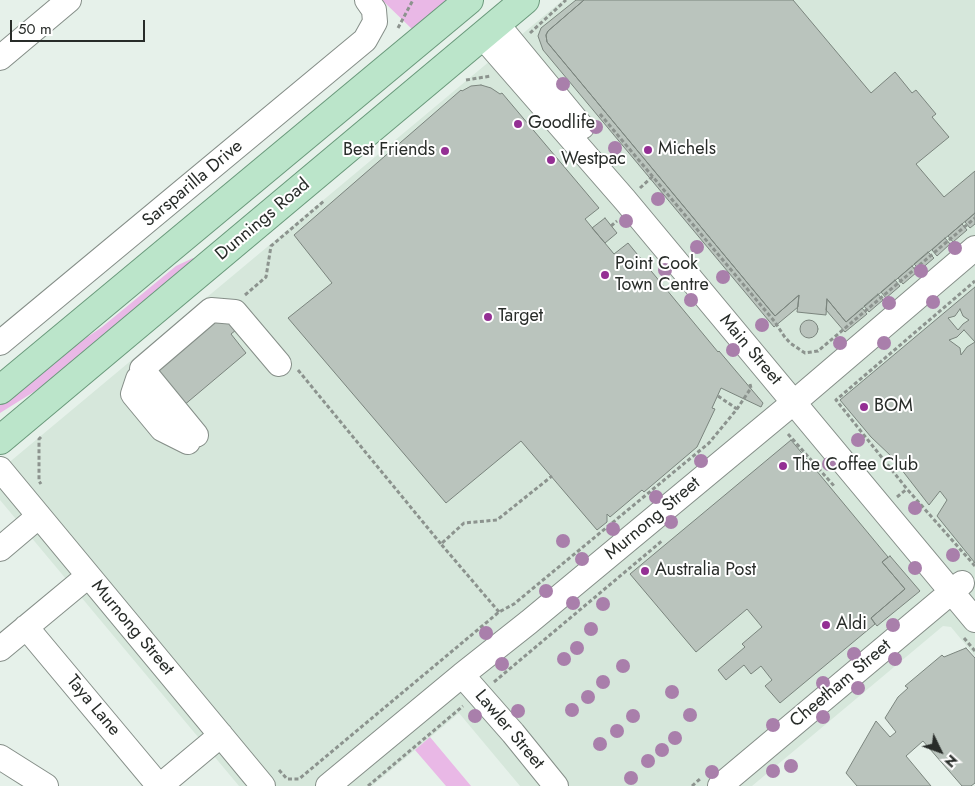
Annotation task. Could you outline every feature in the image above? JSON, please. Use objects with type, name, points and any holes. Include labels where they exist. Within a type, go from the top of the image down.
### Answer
[{"type":"main road","name":"Dunnings Road","points":[[0,440],[525,0]]},
{"type":"main road","points":[[0,390],[469,1],[490,30]]},
{"type":"main road","points":[[141,272],[195,247],[219,248],[226,252]]},
{"type":"street","points":[[0,58],[69,0]]},
{"type":"street","name":"Sarsparilla Drive","points":[[0,343],[358,47],[369,35],[375,22],[371,8]]},
{"type":"street","name":"Main Street","points":[[490,30],[523,47],[625,200],[966,585],[975,620]]},
{"type":"street","name":"Murnong Street","points":[[328,786],[462,675],[530,622],[799,398],[975,248]]},
{"type":"street","points":[[192,439],[140,374],[211,310],[235,312],[286,365]]},
{"type":"street","name":"Murnong Street","points":[[0,469],[263,786]]},
{"type":"street","points":[[0,549],[39,516]]},
{"type":"street","points":[[0,649],[88,576]]},
{"type":"street","name":"Cheetham Street","points":[[720,786],[966,585]]},
{"type":"street","name":"Taya Lane","points":[[26,627],[160,786]]},
{"type":"street","name":"Lawler Street","points":[[462,675],[556,786]]},
{"type":"street","points":[[160,786],[221,735]]},
{"type":"street","points":[[0,757],[46,786]]},
{"type":"path","points":[[462,82],[468,79],[490,77],[523,47],[566,0]]},
{"type":"path","points":[[595,108],[775,322],[790,343],[805,353],[823,347],[975,218]]},
{"type":"path","points":[[241,299],[266,277],[271,246],[330,195]]},
{"type":"path","points":[[614,216],[624,228]]},
{"type":"path","points":[[611,226],[617,220]]},
{"type":"path","points":[[966,585],[907,489],[836,400],[975,281]]},
{"type":"path","points":[[286,365],[499,612]]},
{"type":"path","points":[[275,765],[287,779],[299,780],[499,612],[514,604],[709,443],[751,388],[750,381]]},
{"type":"path","points":[[718,396],[737,408]]},
{"type":"path","points":[[46,433],[38,439],[39,481],[46,489]]},
{"type":"path","points":[[781,440],[788,434],[840,493]]},
{"type":"path","points":[[441,544],[464,523],[497,520],[552,476]]},
{"type":"path","points":[[625,504],[628,509]]},
{"type":"path","points":[[602,591],[666,538]]},
{"type":"path","points":[[969,644],[975,651]]},
{"type":"shaded area","points":[[382,0],[449,0],[413,30]]},
{"type":"shaded area","name":"Point Cook Town Centre","points":[[563,0],[975,0],[975,656],[951,627],[943,626],[752,786],[520,786],[459,713],[372,786],[239,786],[0,500],[0,470]]},
{"type":"shaded area","points":[[193,258],[195,260],[48,383],[0,413],[0,400],[23,381],[102,327],[176,266]]},
{"type":"shaded area","points":[[430,737],[471,786],[446,786],[415,750]]},
{"type":"building","points":[[576,0],[584,0],[548,31],[546,35],[547,42],[775,316],[799,295],[798,307],[774,327],[543,50],[538,36],[541,28]]},
{"type":"building","points":[[584,0],[793,0],[871,93],[895,72],[912,93],[916,90],[936,114],[932,117],[949,137],[916,164],[944,197],[975,171],[975,213],[846,322],[827,299],[826,315],[797,312],[799,295],[775,316],[547,42],[546,35],[548,31]]},
{"type":"building","points":[[481,85],[491,88],[500,94],[502,93],[599,208],[585,219],[614,254],[628,243],[718,352],[763,403],[761,407],[721,388],[712,408],[715,409],[697,447],[644,492],[642,490],[610,517],[607,514],[607,522],[597,530],[521,441],[446,503],[288,318],[332,283],[294,235],[461,90]]},
{"type":"building","points":[[975,213],[975,224],[970,228],[965,222]]},
{"type":"building","points":[[605,218],[617,233],[605,243],[592,228]]},
{"type":"building","points":[[962,224],[967,230],[953,242],[948,236]]},
{"type":"building","points":[[945,238],[950,244],[937,256],[932,250]]},
{"type":"building","points":[[928,252],[934,258],[920,270],[914,264]]},
{"type":"building","points":[[912,266],[917,272],[903,284],[898,278]]},
{"type":"building","points":[[895,280],[900,286],[886,298],[881,292]]},
{"type":"building","points":[[975,287],[975,563],[937,516],[947,500],[940,491],[929,505],[891,456],[871,437],[840,400]]},
{"type":"building","points":[[878,294],[883,300],[869,312],[864,306]]},
{"type":"building","points":[[827,299],[846,322],[862,308],[867,314],[845,332],[826,310]]},
{"type":"building","points":[[960,309],[963,316],[969,320],[958,330],[948,318],[955,316]]},
{"type":"building","points":[[223,314],[236,330],[231,334],[246,353],[183,406],[152,370]]},
{"type":"building","points":[[809,320],[815,323],[818,329],[815,335],[809,338],[803,335],[800,329],[803,323]]},
{"type":"building","points":[[964,330],[975,342],[967,347],[961,355],[960,348],[949,340],[957,337]]},
{"type":"building","points":[[791,440],[888,557],[882,562],[905,589],[871,618],[875,624],[780,703],[765,686],[772,680],[761,666],[751,674],[744,665],[726,680],[718,670],[745,647],[742,644],[762,627],[747,609],[696,652],[630,574]]},
{"type":"building","points":[[890,556],[920,591],[877,626],[871,618],[905,589],[882,562]]},
{"type":"building","points":[[966,648],[975,658],[975,783],[971,786],[962,786],[923,741],[906,756],[931,786],[857,786],[846,773],[876,721],[890,737],[896,732],[885,718],[898,697],[908,688],[905,686],[942,655],[944,657]]},
{"type":"place","name":"Goodlife","points":[[518,124]]},
{"type":"place","name":"Michels","points":[[648,150]]},
{"type":"place","name":"Best Friends","points":[[445,151]]},
{"type":"place","name":"Westpac","points":[[551,160]]},
{"type":"place","name":"Point Cook Town Centre","points":[[605,275]]},
{"type":"place","name":"Target","points":[[488,317]]},
{"type":"place","name":"BOM","points":[[864,407]]},
{"type":"place","name":"The Coffee Club","points":[[783,466]]},
{"type":"place","name":"Australia Post","points":[[645,571]]},
{"type":"place","name":"Aldi","points":[[826,625]]}]
